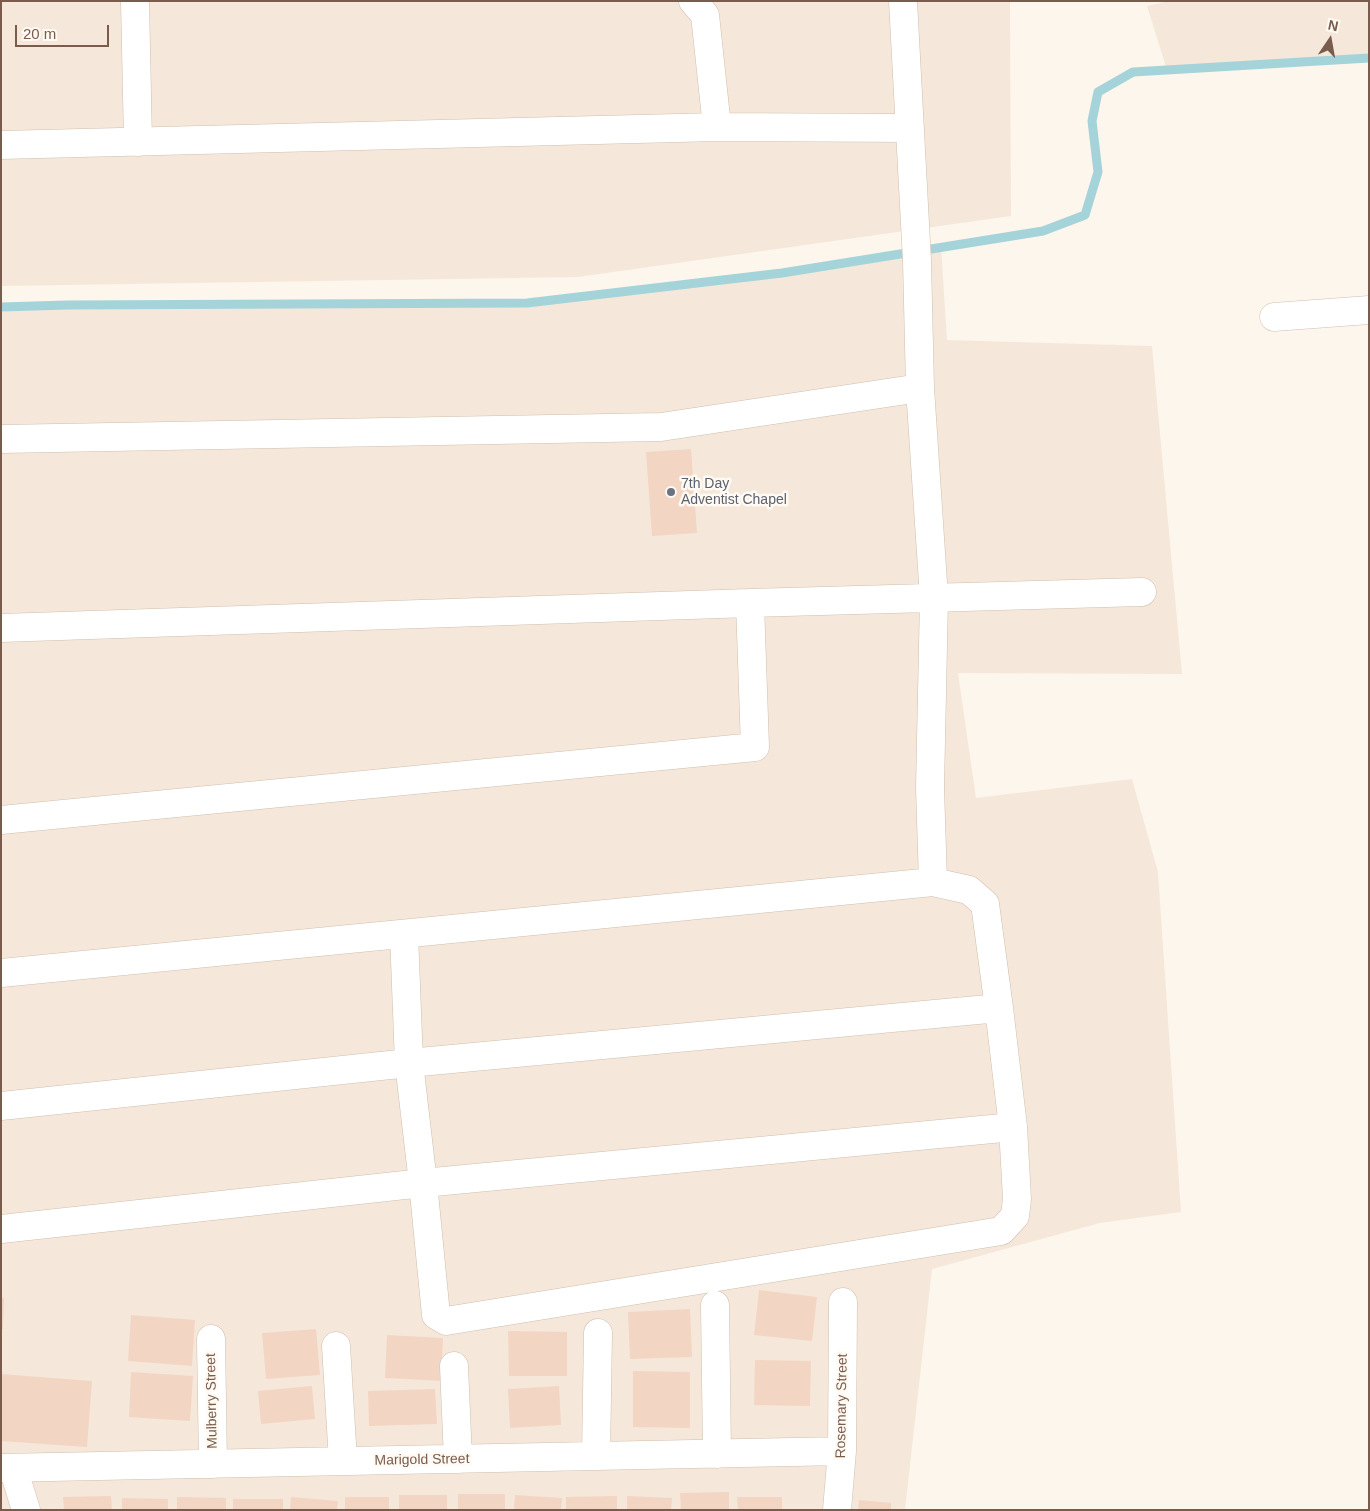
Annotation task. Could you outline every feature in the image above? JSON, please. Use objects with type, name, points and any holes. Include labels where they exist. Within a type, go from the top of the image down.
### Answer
[{"type":"street","points":[[135,1],[138,142]]},
{"type":"street","points":[[694,1],[705,15],[717,128]]},
{"type":"street","points":[[903,1],[917,261],[920,388],[934,598],[930,788],[933,882]]},
{"type":"street","points":[[1,145],[717,128],[910,128]]},
{"type":"street","points":[[1274,317],[1369,310]]},
{"type":"street","points":[[1,438],[661,427],[920,388]]},
{"type":"street","points":[[1,628],[1142,592]]},
{"type":"street","points":[[1,820],[755,747],[750,603]]},
{"type":"street","points":[[1,973],[933,882],[969,890],[985,904],[1013,1127],[1017,1199],[1015,1216],[1001,1231],[446,1321],[436,1315],[409,1063],[404,934]]},
{"type":"street","points":[[1,1106],[409,1063],[999,1008]]},
{"type":"street","points":[[1,1229],[423,1184],[1013,1127]]},
{"type":"street","name":"Rosemary Street","points":[[837,1510],[842,1451],[843,1302]]},
{"type":"street","points":[[716,1305],[717,1454]]},
{"type":"street","points":[[596,1456],[598,1332]]},
{"type":"street","name":"Mulberry Street","points":[[211,1339],[212,1464]]},
{"type":"street","points":[[336,1346],[343,1461]]},
{"type":"street","points":[[454,1366],[458,1459]]},
{"type":"street","name":"Marigold Street","points":[[7,1468],[842,1451]]},
{"type":"street","points":[[7,1468],[26,1510]]},
{"type":"shaded area","points":[[1,1],[1010,1],[1011,216],[578,277],[1,286]]},
{"type":"shaded area","points":[[1169,1],[1369,1],[1369,58],[1167,70],[1147,6]]},
{"type":"shaded area","points":[[941,246],[947,340],[1152,346],[1182,674],[958,673],[976,798],[1132,779],[1158,872],[1181,1212],[1100,1223],[932,1269],[905,1510],[1,1510],[1,307],[527,303],[782,273]]},
{"type":"building","name":"7th Day Adventist Chapel","points":[[691,449],[697,533],[652,536],[646,452]]},
{"type":"building","points":[[759,1290],[817,1297],[812,1341],[754,1335]]},
{"type":"building","points":[[1,1298],[4,1298],[3,1329],[1,1329]]},
{"type":"building","points":[[690,1309],[692,1357],[630,1359],[628,1312]]},
{"type":"building","points":[[131,1315],[195,1320],[192,1366],[128,1361]]},
{"type":"building","points":[[316,1329],[320,1375],[266,1379],[262,1333]]},
{"type":"building","points":[[508,1331],[567,1332],[567,1376],[509,1376]]},
{"type":"building","points":[[387,1335],[443,1338],[441,1381],[385,1378]]},
{"type":"building","points":[[755,1360],[811,1361],[810,1406],[754,1405]]},
{"type":"building","points":[[633,1371],[690,1372],[690,1428],[633,1427]]},
{"type":"building","points":[[131,1372],[193,1376],[190,1421],[129,1417]]},
{"type":"building","points":[[1,1374],[92,1381],[87,1447],[1,1441]]},
{"type":"building","points":[[312,1386],[315,1419],[261,1424],[258,1391]]},
{"type":"building","points":[[559,1386],[561,1425],[510,1428],[508,1389]]},
{"type":"building","points":[[435,1389],[437,1424],[369,1426],[368,1391]]},
{"type":"building","points":[[729,1492],[729,1510],[681,1510],[680,1493]]},
{"type":"building","points":[[458,1494],[505,1494],[505,1510],[458,1510]]},
{"type":"building","points":[[399,1495],[447,1495],[447,1510],[399,1510]]},
{"type":"building","points":[[515,1495],[562,1498],[561,1510],[514,1510]]},
{"type":"building","points":[[111,1496],[112,1510],[64,1510],[63,1497]]},
{"type":"building","points":[[617,1496],[617,1510],[566,1510],[566,1497]]},
{"type":"building","points":[[627,1496],[672,1498],[671,1510],[627,1510]]},
{"type":"building","points":[[177,1497],[226,1498],[226,1510],[177,1510]]},
{"type":"building","points":[[291,1497],[338,1501],[337,1510],[290,1510]]},
{"type":"building","points":[[345,1497],[389,1497],[389,1510],[345,1510]]},
{"type":"building","points":[[737,1497],[782,1497],[782,1510],[738,1510]]},
{"type":"building","points":[[122,1498],[168,1499],[168,1510],[122,1510]]},
{"type":"building","points":[[233,1499],[283,1499],[283,1510],[233,1510]]},
{"type":"building","points":[[859,1500],[891,1503],[891,1510],[858,1510]]},
{"type":"waterway","points":[[1,307],[527,303],[782,273],[1043,231],[1085,215],[1098,172],[1092,121],[1098,92],[1133,72],[1369,58]]},
{"type":"place","name":"7th Day Adventist Chapel","points":[[671,492]]}]
